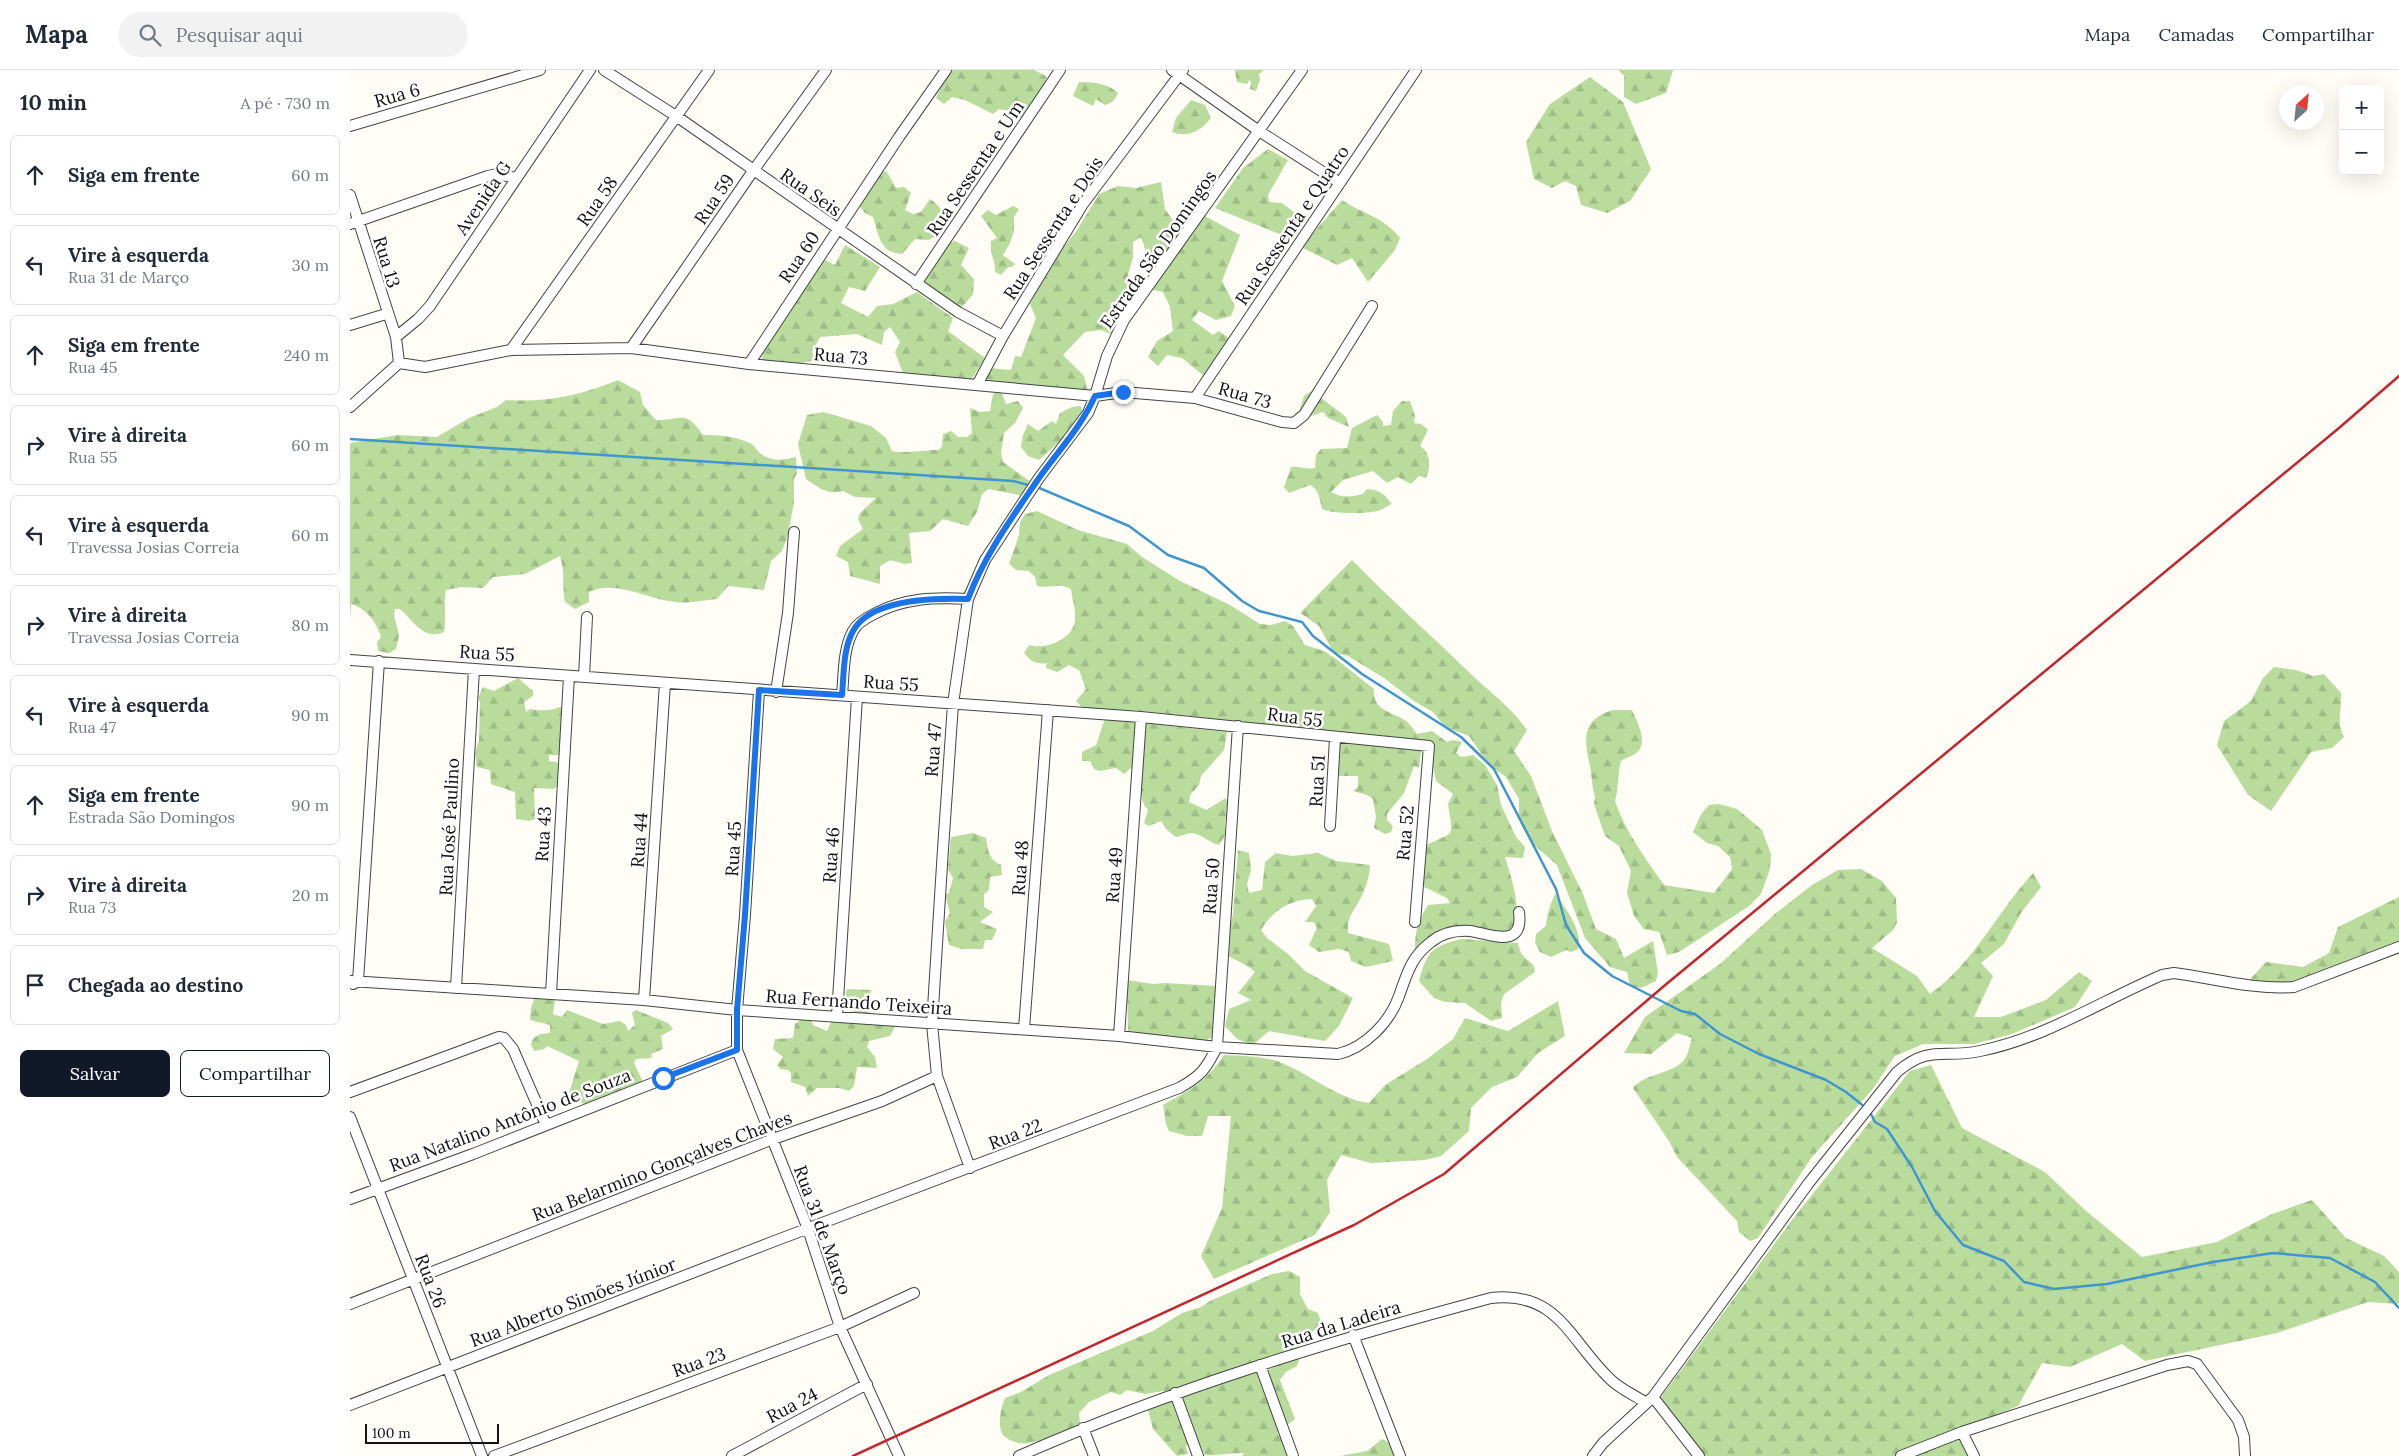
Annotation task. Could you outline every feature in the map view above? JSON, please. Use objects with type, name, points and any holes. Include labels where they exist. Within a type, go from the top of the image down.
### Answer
[{"type":"street","name":"Rua 6","points":[[350,126],[540,70]]},
{"type":"street","name":"Avenida G","points":[[396,338],[430,306],[590,70]]},
{"type":"street","name":"Rua Seis","points":[[604,70],[676,116],[916,284],[958,312],[1003,336]]},
{"type":"street","name":"Rua 58","points":[[511,350],[709,70]]},
{"type":"street","name":"Rua 59","points":[[631,348],[753,171],[826,70]]},
{"type":"street","name":"Rua 60","points":[[749,364],[837,229],[946,70]]},
{"type":"street","name":"Rua Sessenta e Um","points":[[916,284],[1060,70]]},
{"type":"street","name":"Estrada São Domingos","points":[[1028,497],[1039,478],[1078,428],[1095,396],[1107,356],[1124,320],[1302,70]]},
{"type":"street","name":"Rua Sessenta e Quatro","points":[[1195,398],[1416,70]]},
{"type":"street","points":[[1178,72],[1259,131],[1340,183]]},
{"type":"street","name":"Rua Sessenta e Dois","points":[[977,385],[1003,336],[1083,204],[1178,72]]},
{"type":"street","points":[[354,223],[488,176],[497,174],[516,178]]},
{"type":"street","name":"Rua 13","points":[[350,195],[354,223],[396,338],[399,363]]},
{"type":"street","name":"Rua 73","points":[[399,363],[425,367],[511,350],[631,348],[749,364],[1095,396],[1123,392],[1195,398],[1282,422],[1294,422],[1304,415],[1372,306]]},
{"type":"street","points":[[350,325],[386,314]]},
{"type":"street","points":[[350,407],[399,363]]},
{"type":"street","name":"Rua 47","points":[[932,1024],[953,704],[968,599],[985,560],[1028,497]]},
{"type":"street","points":[[776,692],[788,613],[794,532]]},
{"type":"street","points":[[842,695],[848,643],[854,628],[865,618],[890,605],[913,600],[938,598],[968,599]]},
{"type":"street","points":[[584,677],[587,617]]},
{"type":"street","name":"Rua 55","points":[[350,660],[1142,717],[1429,746]]},
{"type":"street","points":[[352,983],[379,662]]},
{"type":"street","name":"Rua José Paulino","points":[[456,988],[474,669]]},
{"type":"street","name":"Rua 43","points":[[551,994],[569,676]]},
{"type":"street","name":"Rua 44","points":[[644,1000],[665,683]]},
{"type":"street","name":"Rua 45","points":[[737,1010],[759,690]]},
{"type":"street","name":"Rua 46","points":[[837,1016],[857,697]]},
{"type":"street","name":"Rua 48","points":[[1024,1029],[1048,710]]},
{"type":"street","name":"Rua 49","points":[[1119,1036],[1142,717]]},
{"type":"street","name":"Rua 50","points":[[1217,1047],[1238,726]]},
{"type":"street","name":"Rua 51","points":[[1330,826],[1336,738]]},
{"type":"street","name":"Rua 52","points":[[1414,922],[1429,746]]},
{"type":"street","name":"Rua Fernando Teixeira","points":[[352,983],[644,1000],[737,1010],[1119,1036],[1217,1047],[1325,1055],[1350,1052],[1372,1035],[1387,1018],[1399,996],[1408,967],[1431,941],[1441,935],[1471,931],[1495,938],[1506,937],[1516,931],[1520,922],[1519,912]]},
{"type":"street","points":[[1593,1456],[1649,1400],[1808,1184],[1860,1121],[1897,1072],[1918,1057],[1931,1053],[1977,1052],[2018,1042],[2052,1028],[2162,975],[2174,973],[2277,989],[2294,987],[2399,947]]},
{"type":"street","name":"Rua 31 de Março","points":[[737,1010],[737,1050],[808,1228],[840,1327],[899,1456]]},
{"type":"street","points":[[932,1024],[937,1076],[970,1168]]},
{"type":"street","points":[[350,1092],[499,1037],[509,1042],[546,1125]]},
{"type":"street","name":"Rua 22","points":[[808,1228],[1179,1088],[1196,1079],[1206,1070],[1217,1047]]},
{"type":"street","name":"Rua Natalino Antônio de Souza","points":[[350,1200],[737,1050]]},
{"type":"street","name":"Rua Belarmino Gonçalves Chaves","points":[[350,1304],[773,1139],[882,1101],[937,1076]]},
{"type":"street","name":"Rua 26","points":[[350,1117],[482,1456]]},
{"type":"street","name":"Rua Alberto Simões Júnior","points":[[350,1405],[808,1228]]},
{"type":"street","name":"Rua 23","points":[[494,1456],[840,1327],[914,1293]]},
{"type":"street","name":"Rua da Ladeira","points":[[1019,1456],[1083,1428],[1175,1393],[1260,1365],[1353,1335],[1491,1298],[1507,1297],[1528,1300],[1550,1310],[1610,1380],[1649,1400],[1699,1456]]},
{"type":"street","points":[[1353,1335],[1400,1456]]},
{"type":"street","points":[[1901,1456],[1962,1432],[2167,1365],[2188,1361],[2198,1364],[2238,1420],[2244,1438],[2245,1456]]},
{"type":"street","points":[[1260,1365],[1293,1456]]},
{"type":"street","name":"Rua 24","points":[[732,1456],[867,1384]]},
{"type":"street","points":[[1175,1393],[1198,1456]]},
{"type":"street","points":[[1083,1428],[1094,1456]]},
{"type":"street","points":[[1962,1432],[1974,1456]]},
{"type":"green space","points":[[944,70],[1034,70],[1046,76],[1047,88],[1021,118],[1009,111],[999,109],[993,114],[965,100],[952,97],[944,104],[936,98],[944,81]]},
{"type":"green space","points":[[1235,70],[1264,70],[1259,74],[1260,80],[1256,91],[1250,89],[1251,82],[1249,80],[1247,84],[1237,82]]},
{"type":"green space","points":[[1618,70],[1673,70],[1666,93],[1636,104],[1624,97],[1624,75]]},
{"type":"green space","points":[[1590,77],[1623,102],[1651,169],[1630,201],[1607,213],[1581,205],[1576,186],[1565,181],[1552,188],[1534,179],[1526,142],[1550,104]]},
{"type":"green space","points":[[1079,82],[1105,85],[1118,93],[1110,103],[1105,105],[1096,99],[1093,106],[1073,96]]},
{"type":"green space","points":[[1191,100],[1205,105],[1211,118],[1203,127],[1189,134],[1172,132],[1176,118]]},
{"type":"green space","points":[[1268,149],[1288,160],[1268,195],[1269,202],[1282,203],[1299,216],[1301,223],[1297,235],[1287,237],[1215,208],[1243,168]]},
{"type":"green space","points":[[879,170],[887,172],[896,188],[904,187],[911,193],[905,210],[913,214],[921,212],[930,199],[939,206],[944,219],[941,234],[928,240],[915,239],[902,254],[894,253],[884,246],[873,217],[865,213],[860,207]]},
{"type":"green space","points":[[1161,182],[1165,209],[1174,222],[1187,224],[1203,215],[1240,235],[1222,281],[1235,306],[1231,316],[1216,320],[1199,311],[1192,320],[1213,335],[1219,331],[1230,339],[1204,376],[1182,358],[1167,355],[1158,366],[1148,357],[1157,341],[1173,331],[1170,307],[1163,292],[1153,290],[1141,237],[1133,242],[1133,258],[1128,274],[1130,296],[1113,335],[1101,330],[1085,332],[1063,355],[1084,376],[1088,392],[986,382],[989,368],[1011,370],[1015,356],[1021,357],[1036,318],[1030,304],[1049,266],[1077,230],[1099,194],[1118,186],[1136,188]]},
{"type":"green space","points":[[1342,200],[1380,220],[1400,238],[1395,250],[1368,282],[1352,258],[1337,265],[1301,247]]},
{"type":"green space","points":[[1013,206],[1019,209],[1014,217],[1014,231],[1010,243],[1003,255],[1015,264],[1012,267],[1008,267],[1001,275],[995,272],[991,250],[991,241],[997,238],[981,216],[988,210],[996,215]]},
{"type":"green space","points":[[955,241],[969,248],[961,265],[974,279],[973,294],[960,310],[922,281],[944,244]]},
{"type":"green space","points":[[845,245],[880,267],[865,291],[849,287],[841,303],[868,317],[877,306],[893,304],[917,292],[953,318],[948,331],[985,358],[971,380],[903,373],[895,352],[900,342],[890,327],[884,332],[882,345],[857,334],[820,337],[812,352],[816,360],[796,364],[762,361],[763,350],[823,259],[835,265]]},
{"type":"green space","points":[[618,380],[640,392],[643,405],[656,420],[687,419],[703,435],[727,436],[744,441],[752,444],[765,457],[783,459],[796,457],[797,473],[794,479],[794,503],[787,538],[782,551],[771,561],[764,590],[728,586],[717,599],[680,602],[621,589],[599,589],[589,592],[589,602],[575,609],[565,602],[560,556],[525,574],[493,577],[483,588],[461,587],[446,590],[444,632],[430,634],[424,632],[400,609],[395,609],[394,615],[399,635],[396,649],[389,653],[378,651],[377,642],[381,637],[370,616],[362,609],[351,604],[350,620],[350,443],[398,435],[437,437],[469,418],[497,407],[506,400],[521,401],[563,397],[591,390]]},
{"type":"green space","points":[[1001,391],[1006,404],[1018,401],[1023,408],[1015,423],[1004,433],[1001,453],[1003,462],[1031,482],[1024,496],[989,489],[982,494],[977,512],[968,526],[943,519],[930,531],[909,533],[912,563],[904,564],[891,560],[880,566],[880,584],[850,576],[848,562],[836,556],[840,546],[863,529],[858,519],[860,513],[876,498],[855,497],[843,491],[828,491],[819,488],[806,479],[798,444],[807,415],[823,412],[871,426],[886,438],[892,451],[938,450],[942,447],[943,434],[951,431],[958,437],[967,437],[972,433],[970,408],[980,412],[990,411],[993,394]]},
{"type":"green space","points":[[1312,391],[1346,417],[1349,427],[1328,418],[1323,412],[1299,420],[1295,413],[1299,411],[1304,396]]},
{"type":"green space","points":[[1402,401],[1410,401],[1415,416],[1414,423],[1421,424],[1428,430],[1420,446],[1426,452],[1429,460],[1426,478],[1419,476],[1411,484],[1398,477],[1387,483],[1373,471],[1343,480],[1331,492],[1343,496],[1351,496],[1363,494],[1367,489],[1375,490],[1392,504],[1372,512],[1326,511],[1322,509],[1317,492],[1310,485],[1289,493],[1284,487],[1291,467],[1315,468],[1316,455],[1321,449],[1347,448],[1352,428],[1377,415],[1383,422],[1383,426],[1391,425],[1393,411]]},
{"type":"green space","points":[[1081,406],[1083,414],[1068,434],[1039,460],[1028,456],[1021,447],[1023,435],[1028,424],[1038,431],[1052,421],[1056,424],[1060,413],[1072,407]]},
{"type":"green space","points":[[1037,511],[1078,530],[1127,544],[1142,557],[1180,581],[1230,605],[1260,624],[1271,625],[1285,621],[1293,626],[1305,645],[1324,651],[1374,689],[1376,702],[1384,710],[1406,721],[1417,734],[1432,731],[1447,742],[1453,740],[1462,742],[1456,753],[1461,757],[1473,755],[1485,765],[1497,785],[1501,805],[1516,837],[1525,847],[1523,858],[1505,857],[1517,907],[1516,919],[1511,928],[1502,933],[1487,932],[1472,926],[1455,926],[1415,949],[1418,926],[1428,905],[1450,903],[1447,898],[1418,884],[1424,846],[1450,832],[1451,823],[1448,804],[1453,794],[1436,781],[1431,756],[1422,743],[1419,768],[1414,766],[1404,793],[1387,814],[1387,820],[1393,826],[1391,832],[1385,834],[1374,828],[1376,817],[1373,799],[1353,791],[1358,787],[1358,776],[1337,776],[1339,735],[1333,731],[1132,710],[1083,708],[1076,701],[1086,689],[1079,670],[1069,665],[1057,672],[1046,668],[1047,663],[1034,662],[1024,653],[1029,645],[1050,645],[1064,638],[1073,627],[1075,620],[1071,589],[1062,586],[1037,586],[1035,577],[1029,571],[1016,570],[1009,564],[1019,535],[1020,522],[1025,514]]},
{"type":"green space","points":[[1352,560],[1508,708],[1527,730],[1514,751],[1531,776],[1552,831],[1583,894],[1596,929],[1616,939],[1624,958],[1653,941],[1658,973],[1656,981],[1641,988],[1630,986],[1627,972],[1610,967],[1585,938],[1557,865],[1532,843],[1519,818],[1519,799],[1506,777],[1489,765],[1469,736],[1445,727],[1433,712],[1414,701],[1384,678],[1348,656],[1333,652],[1319,626],[1300,613]]},
{"type":"green space","points":[[2274,667],[2296,670],[2313,676],[2324,674],[2341,693],[2340,726],[2344,737],[2332,748],[2311,752],[2271,811],[2248,795],[2217,745],[2224,721],[2251,701],[2263,678]]},
{"type":"green space","points":[[518,678],[533,691],[533,696],[524,702],[526,712],[530,709],[545,710],[560,707],[564,709],[562,749],[559,755],[549,755],[549,761],[557,762],[560,768],[561,783],[554,789],[534,788],[535,819],[529,821],[516,819],[515,792],[491,784],[490,770],[477,767],[475,753],[479,740],[480,702],[478,698],[483,687],[494,691]]},
{"type":"green space","points":[[1613,710],[1632,710],[1642,739],[1642,745],[1639,750],[1621,761],[1615,801],[1630,834],[1664,885],[1714,893],[1732,869],[1730,857],[1718,846],[1707,843],[1693,832],[1701,814],[1709,805],[1719,804],[1737,809],[1762,830],[1771,854],[1770,869],[1761,894],[1749,906],[1679,952],[1667,955],[1659,932],[1644,929],[1634,916],[1627,893],[1631,871],[1619,846],[1605,836],[1594,804],[1595,797],[1586,739],[1587,732],[1595,719]]},
{"type":"green space","points":[[1105,719],[1227,732],[1224,750],[1201,776],[1199,785],[1190,795],[1189,802],[1206,810],[1226,798],[1226,834],[1219,845],[1192,833],[1176,837],[1166,829],[1161,821],[1149,826],[1144,823],[1148,810],[1144,805],[1133,766],[1124,774],[1116,768],[1100,771],[1094,769],[1090,761],[1082,761],[1082,752],[1096,745]]},
{"type":"green space","points":[[973,833],[986,838],[988,851],[992,858],[1001,865],[1002,875],[990,877],[989,890],[984,894],[984,907],[993,912],[980,922],[997,929],[992,940],[985,940],[983,949],[962,949],[949,945],[945,922],[950,913],[945,894],[949,893],[953,878],[948,870],[951,837]]},
{"type":"green space","points":[[1238,850],[1249,853],[1251,870],[1247,884],[1249,893],[1262,890],[1265,862],[1276,853],[1292,856],[1318,853],[1336,861],[1370,865],[1364,890],[1349,920],[1348,933],[1389,944],[1393,961],[1366,967],[1351,961],[1349,952],[1339,949],[1319,952],[1309,945],[1317,928],[1314,922],[1305,922],[1316,906],[1312,899],[1296,901],[1282,907],[1261,930],[1267,938],[1288,954],[1305,971],[1353,998],[1339,1026],[1325,1041],[1269,1031],[1253,1045],[1237,1039],[1225,1026],[1229,1009],[1251,1000],[1238,993],[1255,972],[1223,952],[1233,915]]},
{"type":"green space","points":[[1861,869],[1882,881],[1896,898],[1897,923],[1892,931],[1872,948],[1917,976],[1930,994],[1960,968],[2033,873],[2041,887],[2021,913],[2004,944],[1981,963],[1993,976],[1974,1017],[2001,1017],[2046,1000],[2079,972],[2092,981],[2075,1007],[2012,1034],[1974,1044],[1923,1044],[1895,1056],[1872,1090],[1812,1157],[1758,1238],[1750,1241],[1739,1232],[1737,1221],[1677,1157],[1669,1141],[1633,1088],[1645,1079],[1682,1063],[1687,1055],[1692,1038],[1677,1033],[1651,1054],[1624,1053],[1645,1017],[1720,964],[1776,913],[1812,885],[1838,870]]},
{"type":"green space","points":[[1555,894],[1576,927],[1579,942],[1578,949],[1571,952],[1566,950],[1551,957],[1540,952],[1535,943],[1536,934],[1546,926]]},
{"type":"green space","points":[[2399,897],[2399,947],[2313,982],[2245,985],[2266,962],[2303,967],[2329,953],[2338,927]]},
{"type":"green space","points":[[1462,939],[1518,943],[1523,955],[1534,966],[1535,972],[1504,994],[1501,1003],[1502,1018],[1491,1021],[1465,1003],[1445,1002],[1434,998],[1419,981],[1428,956],[1432,951],[1444,944]]},
{"type":"green space","points":[[1127,980],[1154,984],[1217,986],[1214,1036],[1203,1042],[1128,1033]]},
{"type":"green space","points":[[847,989],[871,990],[870,1013],[895,1027],[890,1036],[869,1041],[867,1047],[875,1057],[877,1068],[857,1067],[854,1086],[849,1091],[839,1088],[817,1088],[808,1096],[805,1087],[791,1082],[791,1073],[788,1070],[780,1069],[777,1065],[783,1057],[773,1049],[775,1039],[793,1038],[795,1024],[803,1018],[811,1018],[813,1025],[827,1031],[832,1020],[850,1019],[854,1012],[846,1002]]},
{"type":"green space","points":[[535,997],[555,1000],[553,1014],[562,1017],[567,1010],[603,1024],[620,1021],[626,1025],[628,1031],[635,1025],[632,1013],[636,1010],[668,1023],[673,1029],[661,1036],[663,1049],[651,1054],[652,1058],[636,1059],[634,1063],[644,1084],[624,1100],[586,1106],[569,1093],[579,1061],[547,1046],[544,1049],[534,1051],[531,1044],[534,1038],[540,1034],[550,1033],[550,1025],[530,1020],[531,1008]]},
{"type":"green space","points":[[1558,1001],[1565,1036],[1538,1053],[1517,1077],[1492,1087],[1471,1108],[1469,1131],[1441,1156],[1425,1160],[1371,1163],[1341,1155],[1327,1180],[1330,1212],[1315,1235],[1214,1279],[1201,1256],[1222,1208],[1231,1116],[1208,1116],[1202,1136],[1187,1136],[1169,1131],[1163,1105],[1197,1084],[1211,1072],[1224,1055],[1268,1059],[1282,1063],[1346,1097],[1369,1103],[1385,1085],[1427,1059],[1453,1039],[1465,1018],[1508,1031]]},
{"type":"green space","points":[[1931,1065],[1962,1128],[2045,1172],[2085,1210],[2142,1257],[2217,1242],[2272,1214],[2312,1200],[2346,1238],[2384,1256],[2399,1272],[2399,1304],[2368,1302],[2277,1333],[2145,1361],[2122,1344],[2070,1367],[2042,1363],[2018,1406],[1967,1428],[1978,1456],[1697,1456],[1661,1397],[1792,1220],[1910,1071]]},
{"type":"green space","points":[[1289,1271],[1300,1277],[1300,1294],[1308,1309],[1318,1313],[1321,1323],[1312,1332],[1307,1343],[1287,1353],[1226,1371],[1177,1389],[1145,1394],[1127,1390],[1120,1395],[1111,1392],[1089,1402],[1079,1413],[1080,1424],[1041,1440],[1021,1443],[1012,1441],[1003,1435],[1000,1422],[1005,1398],[1021,1392],[1049,1375],[1153,1331],[1182,1313],[1201,1307],[1210,1301],[1272,1274]]},
{"type":"green space","points":[[1290,1358],[1300,1358],[1297,1366],[1286,1372],[1280,1380],[1295,1419],[1277,1433],[1287,1447],[1290,1456],[1242,1456],[1244,1453],[1205,1455],[1197,1439],[1186,1446],[1188,1454],[1177,1456],[1153,1429],[1148,1410],[1156,1404],[1228,1380],[1268,1370]]},
{"type":"green space","points":[[1382,1439],[1391,1444],[1397,1456],[1340,1456],[1367,1451]]},
{"type":"waterway","points":[[350,439],[1013,481],[1032,486]]},
{"type":"waterway","points":[[1037,487],[1129,526],[1168,555],[1204,568],[1242,601],[1259,611],[1302,622],[1313,636],[1362,674],[1461,737],[1494,769],[1556,889],[1566,925],[1584,953],[1612,976],[1681,1011],[1695,1014],[1720,1034],[1759,1054],[1826,1080],[1846,1092],[1866,1108]]},
{"type":"waterway","points":[[1870,1112],[1875,1122],[1887,1129],[1912,1167],[1935,1211],[1963,1245],[2004,1261],[2024,1282],[2054,1289],[2107,1284],[2213,1262],[2273,1253],[2330,1258],[2375,1282],[2399,1308]]},
{"type":"railway","points":[[853,1456],[1354,1225],[1444,1174],[1664,986],[2339,428],[2399,376]]},
{"type":"route","points":[[663,1078],[737,1050],[737,1010],[759,690],[842,695],[848,643],[854,628],[865,618],[890,605],[913,600],[938,598],[968,599],[985,560],[1039,478],[1078,428],[1088,413],[1095,396],[1123,392]]}]
